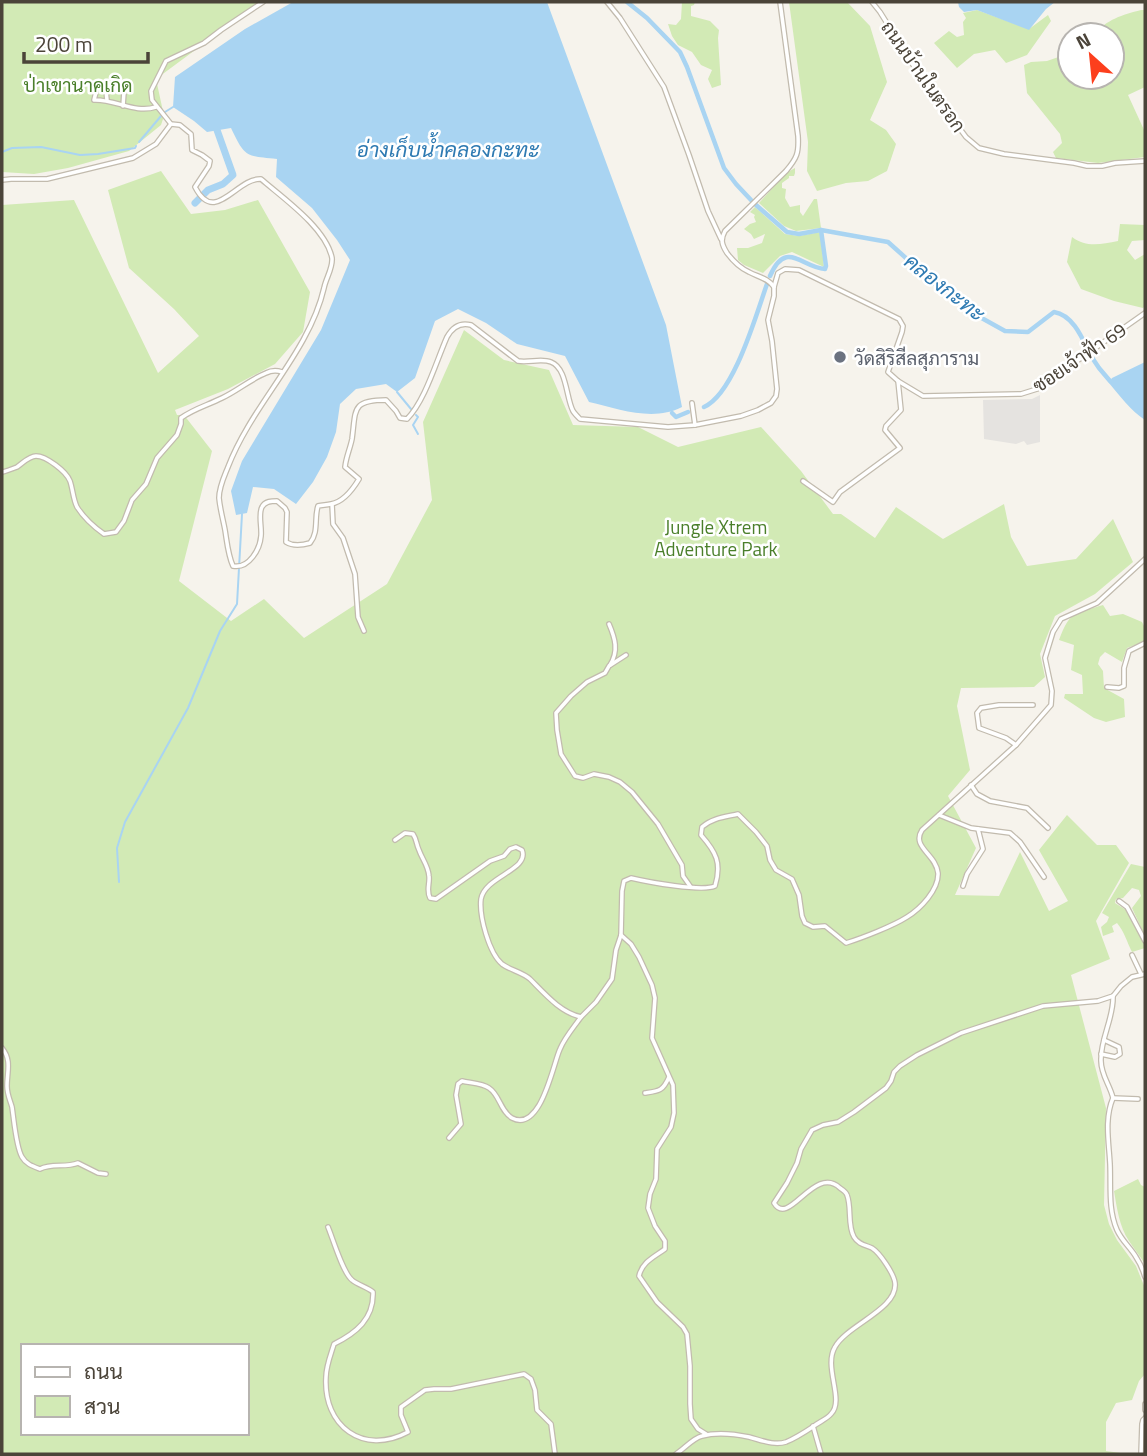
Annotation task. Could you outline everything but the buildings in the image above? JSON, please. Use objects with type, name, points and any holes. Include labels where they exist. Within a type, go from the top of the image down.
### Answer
[{"type":"street","points":[[263,2],[204,43],[166,61],[150,91],[156,107],[171,124],[180,125],[191,134],[192,150],[209,161],[209,166],[195,187],[204,200],[217,202],[254,179],[261,179],[315,228],[332,261],[318,309],[300,345],[240,440],[222,484],[219,497],[233,566],[241,567],[245,564],[258,546],[261,537],[261,508],[264,503],[281,503],[287,512],[286,542],[303,545],[314,538],[318,506],[332,504],[341,499],[354,489],[359,479],[345,467],[357,408],[364,401],[386,400],[400,418],[407,419],[418,404],[452,329],[467,324],[479,330],[518,361],[554,363],[562,373],[574,413],[580,419],[668,427],[695,425],[741,416],[772,403],[777,389],[768,320],[778,273],[785,269],[799,270],[899,319],[903,326],[888,372],[898,382],[901,410],[885,430],[900,448],[840,492],[833,502],[803,481]]},
{"type":"street","points":[[607,2],[664,87],[724,248],[736,264],[769,281],[774,287]]},
{"type":"street","points":[[721,241],[724,231],[786,171],[799,151],[780,2]]},
{"type":"street","name":"ถนนบ้านในตรอก","points":[[872,2],[915,68],[966,137],[979,148],[1087,166],[1145,161]]},
{"type":"street","points":[[106,91],[107,100]]},
{"type":"street","points":[[96,92],[94,100],[107,100],[143,109],[156,107]]},
{"type":"street","points":[[123,106],[124,92]]},
{"type":"street","points":[[2,180],[47,180],[133,158],[156,144],[171,124]]},
{"type":"street","name":"ซอยเจ้าฟ้า 69","points":[[898,382],[922,396],[1021,394],[1037,389],[1145,313]]},
{"type":"street","points":[[2,472],[35,456],[51,463],[59,468],[70,482],[76,505],[85,518],[104,534],[116,532],[124,521],[132,500],[146,484],[157,458],[177,435],[181,418],[268,371],[282,372]]},
{"type":"street","points":[[692,403],[695,425]]},
{"type":"street","points":[[332,504],[332,524],[344,538],[355,574],[358,617],[364,631]]},
{"type":"street","points":[[449,1138],[461,1124],[456,1095],[458,1084],[462,1082],[488,1087],[505,1113],[512,1118],[518,1120],[530,1115],[542,1100],[565,1039],[612,979],[621,935],[624,881],[631,878],[690,887],[715,886],[719,875],[716,855],[701,835],[702,827],[708,821],[738,814],[767,846],[776,870],[793,878],[806,923],[813,927],[825,926],[846,943],[908,917],[933,891],[938,874],[934,861],[918,841],[922,830],[1016,745],[1051,705],[1052,691],[1045,658],[1053,632],[1061,619],[1097,603],[1145,559]]},
{"type":"street","points":[[609,624],[616,648],[606,673],[587,682],[570,696],[556,713],[561,754],[575,776],[583,778],[594,774],[609,777],[632,792],[658,824],[682,865],[683,876],[690,887]]},
{"type":"street","points":[[1107,687],[1119,688],[1124,685],[1124,668],[1129,651],[1145,643]]},
{"type":"street","points":[[609,666],[626,655]]},
{"type":"street","points":[[1016,745],[1006,738],[979,728],[978,713],[981,708],[999,705],[1032,705]]},
{"type":"street","points":[[971,785],[977,794],[990,801],[1027,808],[1048,828]]},
{"type":"street","points":[[939,815],[971,828],[1010,833],[1020,842],[1044,877]]},
{"type":"street","points":[[964,886],[967,874],[983,849],[978,829]]},
{"type":"street","points":[[395,840],[405,832],[413,834],[427,866],[430,879],[428,893],[430,898],[436,899],[490,862],[504,856],[510,849],[516,847],[522,850],[524,855],[517,867],[493,881],[482,894],[480,907],[489,945],[496,958],[505,966],[526,976],[548,998],[573,1015],[581,1017]]},
{"type":"street","points":[[1119,901],[1127,906],[1145,942]]},
{"type":"street","points":[[621,935],[631,944],[652,985],[655,998],[652,1038],[673,1085],[674,1113],[671,1127],[657,1149],[656,1180],[648,1208],[665,1241],[665,1249],[648,1260],[639,1276],[657,1302],[687,1334],[691,1419],[698,1429],[707,1435]]},
{"type":"street","points":[[676,1454],[699,1436],[707,1435],[731,1434],[780,1443],[803,1434],[831,1414],[836,1405],[832,1377],[834,1347],[856,1325],[883,1307],[895,1292],[895,1281],[877,1252],[855,1240],[846,1193],[834,1182],[813,1186],[788,1208],[777,1209],[774,1203],[788,1183],[811,1130],[838,1122],[854,1112],[886,1088],[900,1066],[961,1033],[1043,1006],[1098,1001],[1113,996],[1127,980],[1143,974],[1132,955]]},
{"type":"street","points":[[1113,996],[1101,1054],[1102,1072],[1113,1098],[1107,1128],[1111,1207],[1116,1229],[1136,1255],[1145,1277]]},
{"type":"street","points":[[1101,1054],[1115,1057],[1120,1054],[1119,1047],[1104,1040]]},
{"type":"street","points":[[2,1048],[9,1064],[7,1087],[22,1157],[28,1164],[40,1169],[50,1165],[69,1166],[78,1163],[106,1174]]},
{"type":"street","points":[[645,1093],[663,1089],[670,1075]]},
{"type":"street","points":[[1113,1098],[1138,1099]]},
{"type":"street","points":[[328,1227],[343,1268],[351,1280],[373,1292],[371,1311],[360,1327],[334,1344],[326,1376],[329,1405],[335,1425],[341,1432]]},
{"type":"street","points":[[398,1443],[408,1432],[401,1415],[401,1407],[425,1390],[451,1389],[524,1374],[531,1379],[535,1390],[537,1410],[551,1424],[555,1454]]},
{"type":"street","points":[[1145,1404],[1145,1410]]},
{"type":"street","points":[[1141,1454],[1145,1418]]},
{"type":"street","points":[[813,1426],[821,1454]]},
{"type":"green space","name":"ป่าเขานาคเกิด","points":[[2,2],[260,2],[156,79],[164,116],[161,125],[129,151],[68,168],[34,174],[2,172]]},
{"type":"green space","points":[[682,2],[695,2],[691,6],[691,16],[710,21],[719,30],[721,85],[712,88],[708,79],[712,70],[701,65],[692,52],[678,45],[672,36],[668,24],[676,25],[681,19]]},
{"type":"green space","points":[[789,2],[847,2],[870,26],[887,82],[870,120],[886,130],[896,144],[887,171],[868,181],[846,183],[817,191],[807,171],[808,142]]},
{"type":"green space","points":[[977,10],[1029,29],[1048,15],[1051,21],[1027,55],[1006,63],[995,50],[974,54],[957,68],[934,43],[949,31],[957,37],[964,35],[963,22],[966,18],[963,13]]},
{"type":"green space","points":[[1145,10],[1145,87],[1128,95],[1145,132],[1145,157],[1098,163],[1056,158],[1053,152],[1062,143],[1060,134],[1027,93],[1024,65],[1056,58],[1056,91],[1126,91],[1126,21],[1110,21]]},
{"type":"green space","points":[[795,168],[794,176],[789,176],[782,183],[782,188],[786,189],[785,198],[790,207],[800,205],[803,216],[814,199],[817,199],[821,228],[796,231],[784,226],[759,203],[786,173]]},
{"type":"green space","name":"Jungle Xtrem Adventure Park","points":[[161,171],[191,214],[225,210],[258,200],[310,292],[303,332],[275,364],[228,389],[175,410],[177,415],[184,415],[212,451],[179,581],[231,621],[264,599],[304,638],[387,584],[432,500],[423,422],[464,330],[504,360],[549,370],[573,425],[638,427],[678,447],[761,427],[801,471],[833,514],[841,514],[875,538],[896,507],[943,539],[1004,504],[1011,537],[1027,566],[1076,559],[1113,519],[1133,562],[1095,594],[1055,616],[1040,654],[1045,677],[1034,687],[961,688],[957,706],[970,770],[948,796],[976,848],[955,895],[999,896],[1020,852],[1049,911],[1068,901],[1039,850],[1067,815],[1097,845],[1116,845],[1129,863],[1096,921],[1110,959],[1071,975],[1106,1108],[1104,1205],[1109,1224],[1136,1266],[1145,1288],[1145,1374],[1139,1381],[1132,1400],[1116,1403],[1106,1422],[1106,1451],[1128,1454],[2,1454],[2,205],[74,200],[158,373],[199,336],[129,268],[108,190]]},
{"type":"green space","points":[[755,207],[785,234],[799,236],[820,232],[824,267],[792,252],[780,256],[763,273],[738,260],[737,248],[748,248],[762,243],[765,234],[754,239],[744,229],[756,222],[755,215],[750,212]]},
{"type":"green space","points":[[1120,224],[1145,225],[1145,240],[1132,241],[1127,250],[1135,260],[1145,254],[1143,308],[1081,289],[1067,262],[1072,237],[1089,244],[1118,241]]},
{"type":"green space","points":[[1103,605],[1110,616],[1123,614],[1142,622],[1145,628],[1145,641],[1127,648],[1122,662],[1105,652],[1100,657],[1098,664],[1103,671],[1104,688],[1124,699],[1125,717],[1106,722],[1094,718],[1064,698],[1065,694],[1083,694],[1082,675],[1071,670],[1074,645],[1059,640],[1066,624],[1074,615]]},
{"type":"green space","points":[[1131,864],[1145,867],[1145,936],[1132,908],[1141,896],[1139,890],[1132,888],[1123,898],[1116,899],[1115,903],[1126,910],[1145,946],[1132,952],[1117,923],[1112,926],[1114,932],[1103,936],[1101,927],[1109,917],[1102,913]]},
{"type":"green space","points":[[1138,1179],[1145,1187],[1145,1264],[1123,1229],[1114,1191]]},
{"type":"shaded area","points":[[1040,395],[1040,442],[1027,445],[1024,441],[1016,444],[984,439],[983,400],[1032,399]]},
{"type":"water","name":"อ่างเก็บน้ำคลองกะทะ","points":[[293,2],[547,2],[666,325],[682,407],[659,414],[648,414],[589,402],[565,356],[517,344],[486,323],[458,309],[435,321],[415,378],[397,392],[386,384],[356,389],[340,404],[336,432],[327,457],[296,504],[274,489],[253,487],[247,513],[236,515],[231,491],[242,461],[321,330],[350,260],[312,208],[276,177],[277,159],[252,156],[243,150],[231,128],[207,132],[173,107],[175,77],[245,29]]},
{"type":"water","points":[[958,2],[1055,2],[1029,30],[977,10],[964,12]]},
{"type":"water","points":[[1145,362],[1145,420],[1130,408],[1109,383],[1112,378]]},
{"type":"waterway","points":[[627,2],[680,52],[724,168],[751,200]]},
{"type":"waterway","points":[[165,112],[173,107]]},
{"type":"waterway","points":[[139,142],[161,116]]},
{"type":"waterway","points":[[195,203],[208,190],[223,184],[233,175],[217,130]]},
{"type":"waterway","points":[[2,152],[12,148],[41,147],[80,155],[136,146]]},
{"type":"waterway","name":"คลองกะทะ","points":[[756,205],[787,232],[799,234],[821,230],[888,242],[945,293],[969,311],[1005,331],[1028,332],[1054,312],[1060,314],[1075,326],[1088,350]]},
{"type":"waterway","name":"คลองกะทะ","points":[[770,276],[776,265],[788,257],[825,269],[821,230]]},
{"type":"waterway","points":[[704,407],[715,399],[734,371],[767,284]]},
{"type":"waterway","name":"คลองกะทะ","points":[[1091,356],[1110,381]]},
{"type":"waterway","points":[[397,392],[411,409]]},
{"type":"waterway","points":[[672,413],[676,417],[688,412]]},
{"type":"waterway","points":[[416,415],[418,417],[413,425],[418,434]]},
{"type":"waterway","points":[[119,882],[117,848],[125,822],[188,708],[220,631],[237,604],[242,514]]},
{"type":"place","name":"วัดสิริสีลสุภาราม","points":[[840,357]]}]
